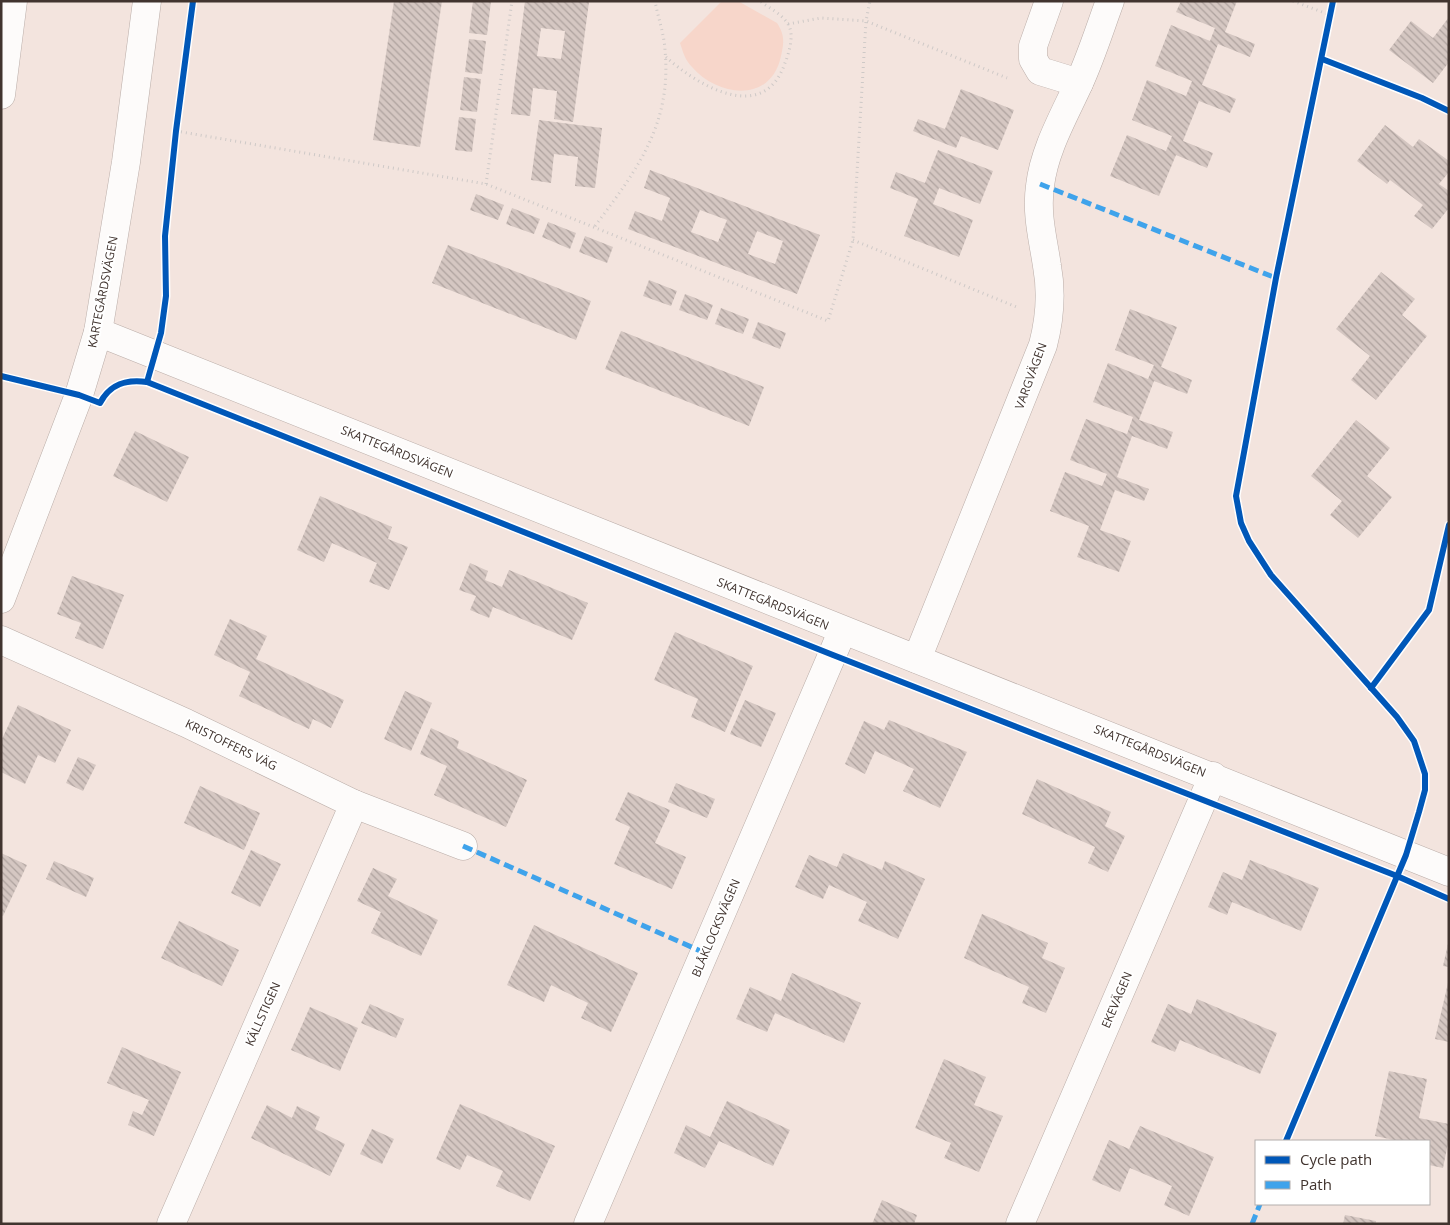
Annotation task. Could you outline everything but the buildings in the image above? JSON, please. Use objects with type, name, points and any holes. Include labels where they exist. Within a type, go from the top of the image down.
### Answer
[{"type":"street","points":[[1,95],[13,1]]},
{"type":"street","name":"KARTEGÅRDSVÄGEN","points":[[1,599],[79,395],[98,332],[126,162],[148,1]]},
{"type":"street","points":[[1049,1],[1033,46],[1032,60],[1040,71],[1079,84]]},
{"type":"street","name":"VARGVÄGEN","points":[[918,659],[1043,345],[1050,320],[1048,266],[1040,217],[1040,184],[1050,148],[1068,103],[1079,84],[1110,1]]},
{"type":"street","name":"SKATTEGÅRDSVÄGEN","points":[[98,332],[842,632],[918,659],[1449,872]]},
{"type":"street","name":"BLÅKLOCKSVÄGEN","points":[[588,1224],[842,632]]},
{"type":"street","name":"KRISTOFFERS VÄG","points":[[1,640],[186,723],[354,804],[463,846]]},
{"type":"street","name":"EKEVÄGEN","points":[[1020,1224],[1213,776]]},
{"type":"street","name":"KÄLLSTIGEN","points":[[171,1224],[354,804]]},
{"type":"path","points":[[486,184],[512,1]]},
{"type":"path","points":[[595,226],[638,169],[650,145],[661,107],[666,57],[655,1]]},
{"type":"path","points":[[666,57],[687,75],[710,88],[728,94],[756,95],[773,84],[782,70],[790,39],[788,24],[760,1]]},
{"type":"path","points":[[176,131],[486,184],[595,226],[828,321],[853,240],[866,21],[870,1]]},
{"type":"path","points":[[1293,1],[1330,15]]},
{"type":"path","points":[[788,24],[820,18],[866,21],[1013,80]]},
{"type":"path","points":[[853,240],[1050,320]]},
{"type":"shaded area","points":[[722,1],[738,1],[777,23],[781,31],[783,47],[775,71],[767,82],[755,88],[742,91],[715,85],[692,67],[683,53],[680,43]]},
{"type":"marked path","points":[[1040,184],[1276,278]]},
{"type":"marked path","points":[[463,846],[705,953]]},
{"type":"marked path","points":[[1252,1224],[1260,1205]]},
{"type":"cycle path","points":[[147,382],[161,333],[166,296],[165,236],[176,131],[193,1]]},
{"type":"cycle path","points":[[1286,1140],[1406,855],[1425,790],[1425,774],[1414,741],[1397,717],[1271,575],[1249,541],[1241,523],[1236,496],[1276,278],[1333,1]]},
{"type":"cycle path","points":[[1322,59],[1422,98],[1449,111]]},
{"type":"cycle path","points":[[1,376],[79,395],[100,403],[109,391],[119,384],[132,381],[147,382],[833,655],[1397,876],[1449,899]]},
{"type":"cycle path","points":[[1371,688],[1429,610],[1449,525]]}]
